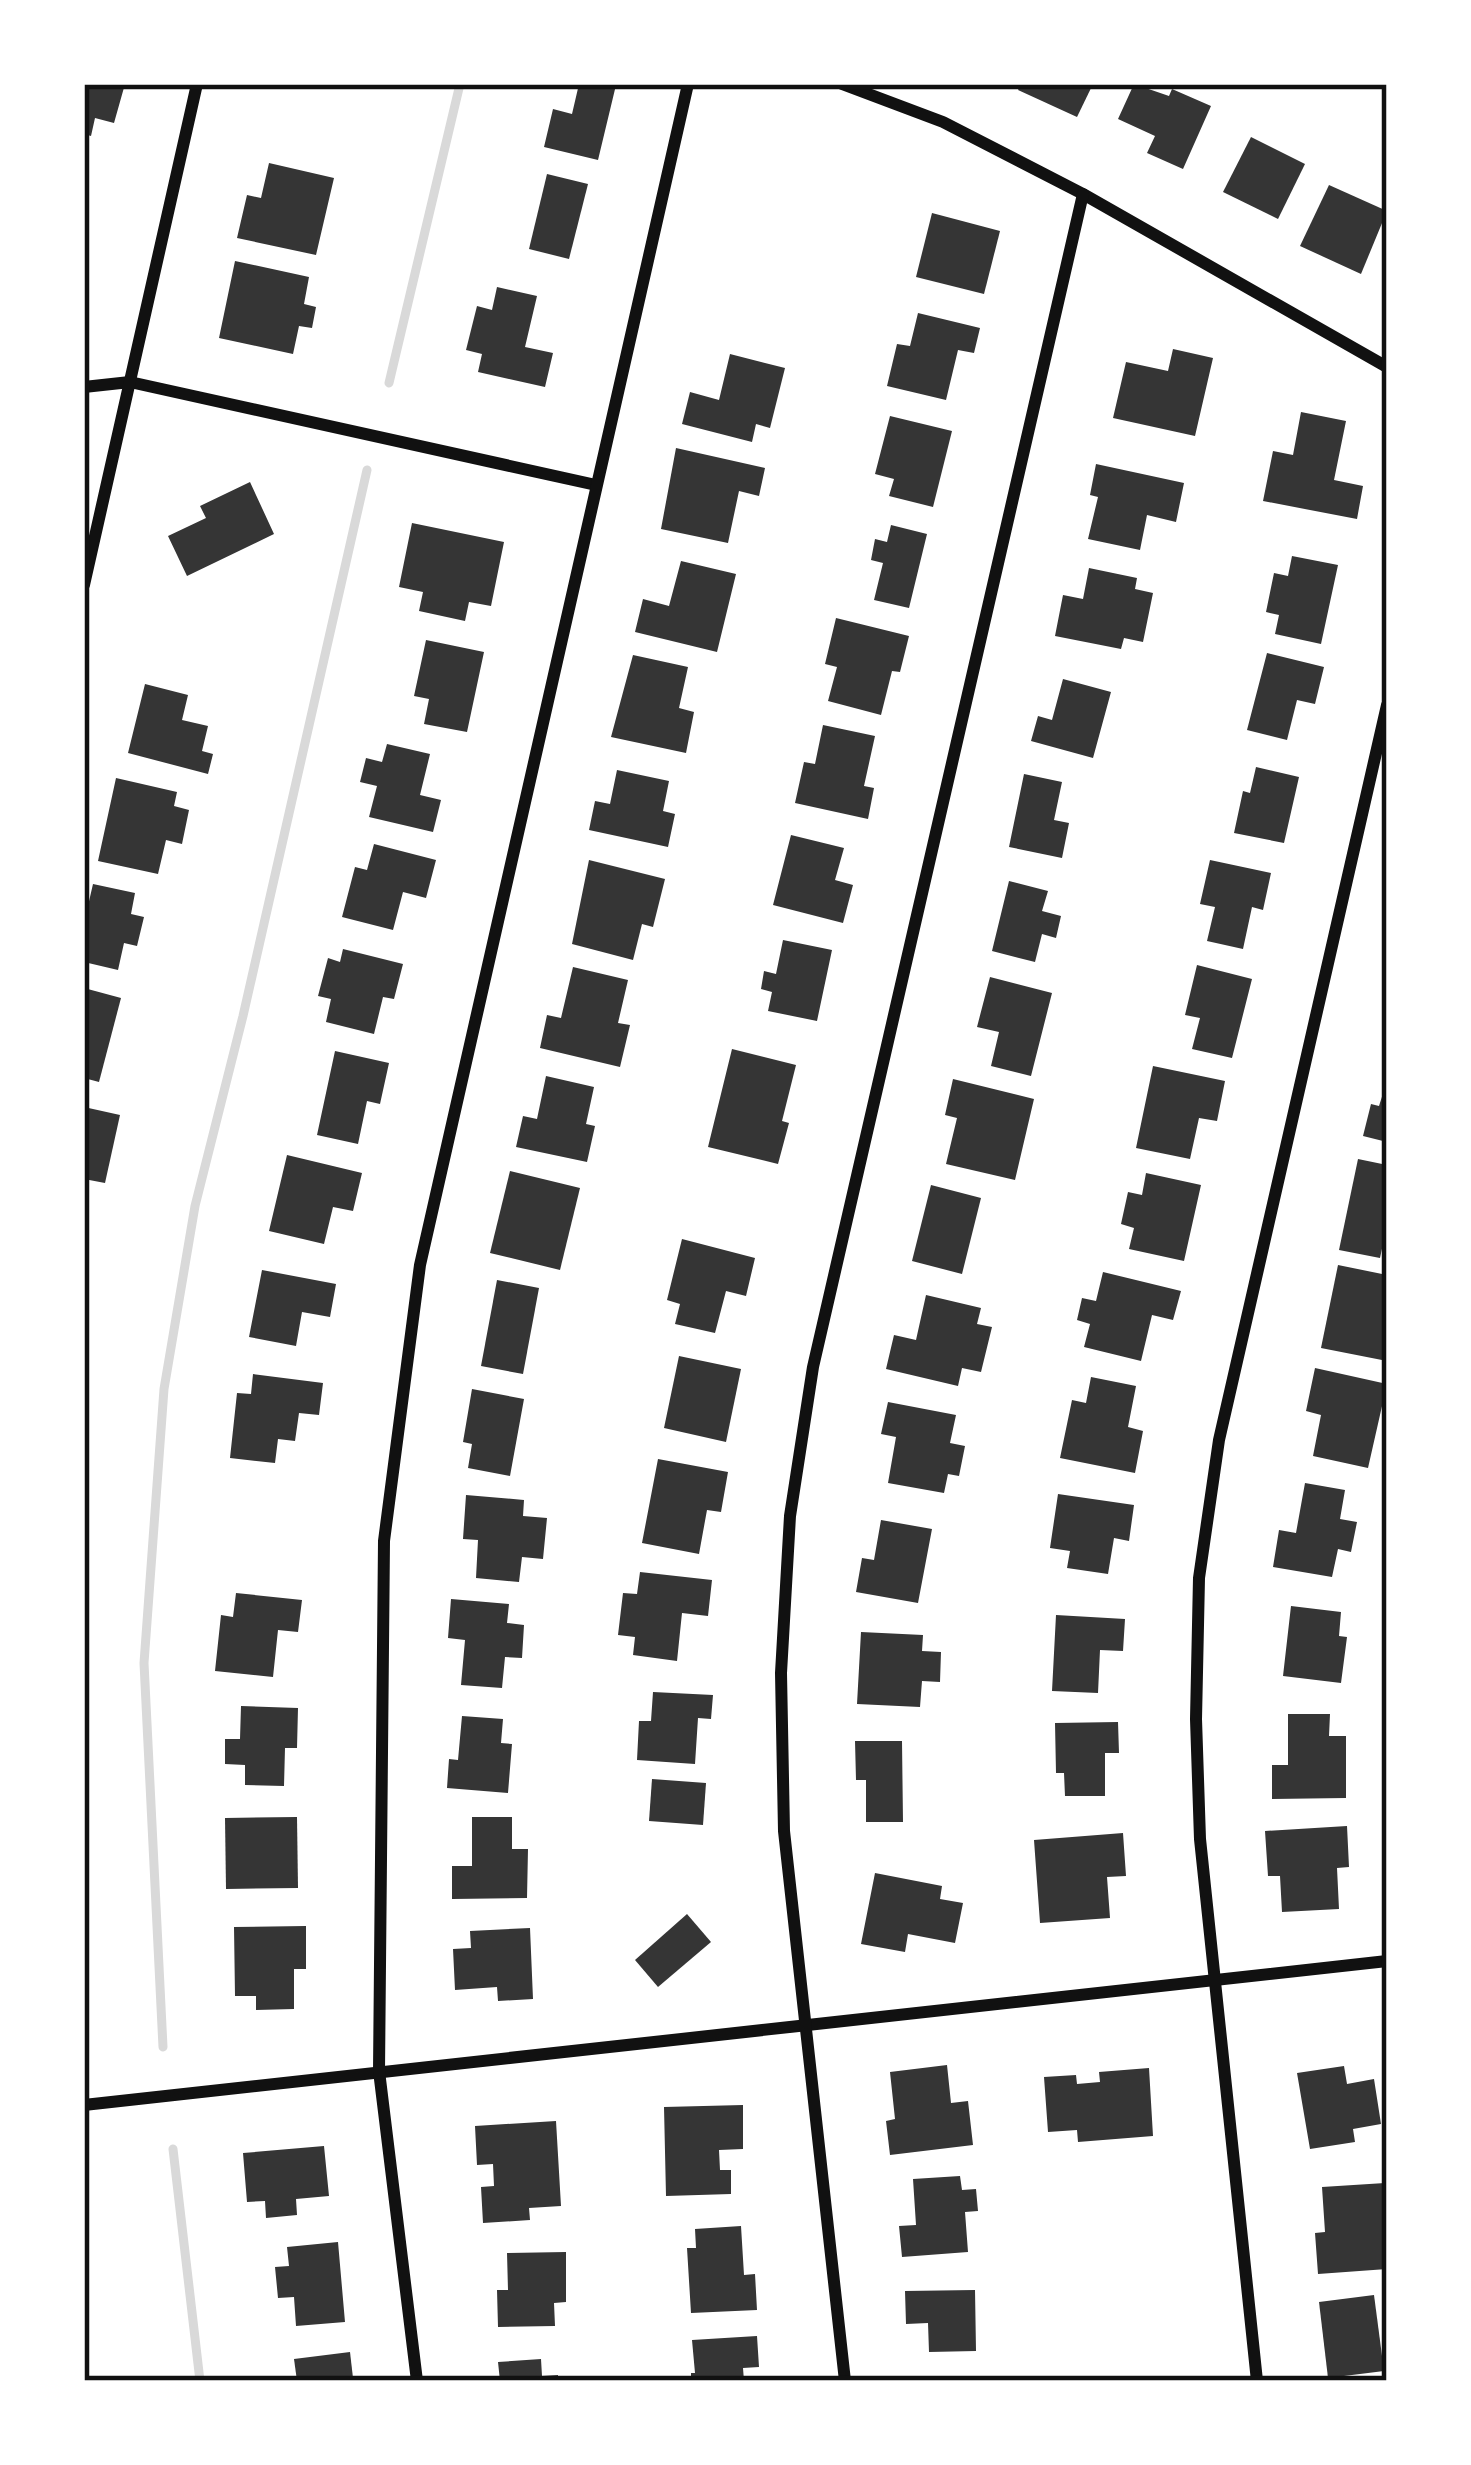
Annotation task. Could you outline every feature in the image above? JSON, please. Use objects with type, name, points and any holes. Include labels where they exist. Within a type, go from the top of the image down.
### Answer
[{"type":"street","points":[[84,585],[197,84]]},
{"type":"street","points":[[417,2381],[379,2071],[384,1541],[420,1265],[688,84]]},
{"type":"street","points":[[842,84],[943,122],[1083,194],[1387,367]]},
{"type":"street","points":[[845,2381],[784,1831],[781,1673],[790,1516],[814,1367],[1083,194]]},
{"type":"street","points":[[84,387],[130,382],[596,484]]},
{"type":"street","points":[[1257,2381],[1200,1839],[1199,1578],[1219,1440],[1387,705]]},
{"type":"street","points":[[84,2105],[1387,1961]]},
{"type":"building","points":[[84,84],[125,84],[114,123],[95,118],[91,136],[84,134]]},
{"type":"building","points":[[579,84],[616,85],[598,160],[544,147],[553,109],[572,114]]},
{"type":"building","points":[[1021,84],[1093,84],[1077,117],[1018,90]]},
{"type":"building","points":[[1134,84],[1169,96],[1172,89],[1211,106],[1183,169],[1147,153],[1155,136],[1118,119]]},
{"type":"building","points":[[1251,137],[1305,164],[1278,219],[1223,192]]},
{"type":"building","points":[[269,163],[334,178],[316,255],[237,238],[247,195],[261,198]]},
{"type":"building","points":[[547,174],[588,184],[569,259],[529,249]]},
{"type":"building","points":[[1329,185],[1387,211],[1361,274],[1300,246]]},
{"type":"building","points":[[932,213],[1000,231],[984,294],[916,277]]},
{"type":"building","points":[[235,261],[309,277],[304,304],[316,307],[312,328],[299,326],[293,354],[219,338]]},
{"type":"building","points":[[497,287],[537,296],[525,347],[553,353],[545,387],[478,372],[482,354],[466,350],[477,306],[492,310]]},
{"type":"building","points":[[918,313],[980,328],[974,353],[958,350],[946,400],[887,386],[897,344],[910,346]]},
{"type":"building","points":[[1173,349],[1213,358],[1195,436],[1113,418],[1126,362],[1168,371]]},
{"type":"building","points":[[730,354],[785,368],[770,428],[756,424],[752,442],[682,424],[690,392],[719,400]]},
{"type":"building","points":[[1301,412],[1346,421],[1334,480],[1363,486],[1357,519],[1263,501],[1273,451],[1293,455]]},
{"type":"building","points":[[890,416],[952,431],[933,507],[889,496],[894,479],[875,474]]},
{"type":"building","points":[[676,448],[765,468],[759,496],[739,491],[728,543],[661,529]]},
{"type":"building","points":[[1096,464],[1184,483],[1176,522],[1147,515],[1140,550],[1088,539],[1098,497],[1090,495]]},
{"type":"building","points":[[250,482],[274,534],[187,576],[168,536],[206,518],[200,506]]},
{"type":"building","points":[[412,523],[504,542],[491,606],[469,602],[465,621],[419,611],[423,592],[399,587]]},
{"type":"building","points":[[891,525],[927,534],[909,608],[874,600],[883,563],[871,560],[875,539],[887,542]]},
{"type":"building","points":[[1292,556],[1338,565],[1321,644],[1275,634],[1279,615],[1266,612],[1274,573],[1288,576]]},
{"type":"building","points":[[681,561],[736,574],[717,652],[635,632],[643,599],[669,606]]},
{"type":"building","points":[[1089,568],[1137,578],[1135,589],[1153,593],[1143,642],[1124,638],[1121,649],[1055,636],[1063,595],[1083,599]]},
{"type":"building","points":[[836,618],[909,636],[900,672],[892,671],[881,715],[828,701],[837,667],[825,664]]},
{"type":"building","points":[[426,640],[484,652],[467,732],[424,724],[429,699],[414,696]]},
{"type":"building","points":[[1267,653],[1324,667],[1315,704],[1297,700],[1287,740],[1247,730]]},
{"type":"building","points":[[633,655],[688,667],[679,708],[694,712],[686,753],[611,737]]},
{"type":"building","points":[[1063,679],[1111,692],[1093,758],[1031,741],[1038,716],[1052,720]]},
{"type":"building","points":[[145,684],[188,695],[182,720],[208,726],[202,751],[213,754],[208,774],[128,753]]},
{"type":"building","points":[[823,725],[875,736],[864,786],[874,788],[868,819],[795,803],[804,762],[815,764]]},
{"type":"building","points":[[387,744],[430,754],[420,795],[441,800],[433,832],[369,817],[377,786],[360,782],[366,758],[382,762]]},
{"type":"building","points":[[1256,767],[1299,777],[1284,843],[1234,833],[1243,791],[1250,793]]},
{"type":"building","points":[[617,770],[669,781],[663,811],[675,814],[668,847],[589,830],[595,801],[610,804]]},
{"type":"building","points":[[1024,774],[1062,782],[1054,820],[1069,823],[1062,858],[1009,847]]},
{"type":"building","points":[[116,778],[177,792],[174,806],[189,810],[182,844],[166,840],[158,874],[98,861]]},
{"type":"building","points":[[791,835],[844,848],[835,880],[853,885],[843,923],[773,905]]},
{"type":"building","points":[[374,844],[436,860],[426,898],[403,892],[393,930],[342,917],[355,867],[367,870]]},
{"type":"building","points":[[589,860],[665,879],[653,927],[642,924],[633,960],[572,944]]},
{"type":"building","points":[[1210,860],[1271,873],[1263,910],[1252,907],[1243,949],[1207,941],[1215,907],[1200,904]]},
{"type":"building","points":[[1009,881],[1048,891],[1042,911],[1061,916],[1056,938],[1042,934],[1035,962],[992,951]]},
{"type":"building","points":[[93,884],[135,893],[131,914],[144,917],[137,946],[124,943],[118,970],[84,962],[84,923]]},
{"type":"building","points":[[783,940],[832,950],[817,1021],[768,1011],[772,992],[761,989],[764,971],[776,974]]},
{"type":"building","points":[[343,949],[403,964],[394,999],[383,997],[374,1034],[326,1022],[331,999],[318,996],[328,958],[340,962]]},
{"type":"building","points":[[1197,965],[1252,979],[1232,1058],[1192,1049],[1200,1018],[1185,1015]]},
{"type":"building","points":[[573,967],[628,980],[618,1023],[630,1025],[620,1067],[540,1048],[547,1015],[561,1018]]},
{"type":"building","points":[[990,977],[1052,993],[1031,1076],[991,1066],[999,1032],[977,1027]]},
{"type":"building","points":[[84,988],[121,998],[99,1082],[84,1078]]},
{"type":"building","points":[[732,1049],[796,1065],[782,1121],[789,1123],[778,1164],[708,1147]]},
{"type":"building","points":[[335,1051],[389,1063],[380,1104],[367,1101],[358,1144],[317,1135]]},
{"type":"building","points":[[1153,1066],[1225,1081],[1217,1121],[1199,1118],[1190,1159],[1136,1148]]},
{"type":"building","points":[[546,1076],[594,1087],[586,1124],[595,1126],[587,1162],[516,1147],[523,1116],[537,1119]]},
{"type":"building","points":[[953,1079],[1034,1099],[1015,1180],[946,1164],[957,1118],[945,1115]]},
{"type":"building","points":[[1387,1081],[1387,1142],[1363,1136],[1371,1104],[1379,1106]]},
{"type":"building","points":[[84,1107],[120,1115],[105,1183],[84,1179]]},
{"type":"building","points":[[287,1155],[362,1173],[353,1211],[333,1207],[324,1244],[269,1231]]},
{"type":"building","points":[[1358,1159],[1387,1165],[1387,1225],[1380,1258],[1339,1250]]},
{"type":"building","points":[[510,1171],[580,1188],[560,1270],[490,1253]]},
{"type":"building","points":[[1146,1173],[1201,1185],[1184,1261],[1129,1249],[1134,1228],[1121,1224],[1128,1192],[1142,1195]]},
{"type":"building","points":[[931,1185],[981,1198],[962,1274],[912,1261]]},
{"type":"building","points":[[682,1239],[755,1258],[746,1296],[726,1291],[715,1333],[675,1324],[680,1304],[667,1300]]},
{"type":"building","points":[[1338,1265],[1387,1275],[1387,1361],[1321,1348]]},
{"type":"building","points":[[262,1270],[336,1284],[330,1317],[302,1312],[296,1346],[249,1337]]},
{"type":"building","points":[[1103,1272],[1181,1291],[1173,1320],[1152,1315],[1141,1361],[1084,1347],[1090,1324],[1077,1320],[1082,1298],[1096,1301]]},
{"type":"building","points":[[497,1280],[539,1288],[523,1374],[481,1366]]},
{"type":"building","points":[[926,1295],[981,1308],[977,1324],[992,1327],[981,1372],[962,1368],[958,1386],[886,1369],[894,1335],[916,1340]]},
{"type":"building","points":[[679,1356],[741,1369],[726,1442],[664,1428]]},
{"type":"building","points":[[1315,1368],[1387,1384],[1368,1468],[1313,1456],[1321,1415],[1306,1411]]},
{"type":"building","points":[[253,1374],[323,1383],[319,1415],[299,1413],[295,1441],[278,1439],[275,1463],[230,1458],[237,1393],[251,1394]]},
{"type":"building","points":[[1091,1377],[1136,1386],[1128,1427],[1143,1431],[1135,1473],[1060,1458],[1072,1400],[1086,1403]]},
{"type":"building","points":[[472,1389],[524,1399],[510,1476],[468,1468],[472,1444],[463,1442]]},
{"type":"building","points":[[888,1402],[956,1415],[950,1443],[965,1446],[959,1476],[948,1474],[944,1493],[888,1483],[896,1437],[881,1434]]},
{"type":"building","points":[[658,1459],[728,1472],[721,1512],[707,1510],[699,1554],[642,1543]]},
{"type":"building","points":[[1305,1483],[1345,1490],[1340,1519],[1357,1522],[1351,1552],[1338,1549],[1332,1577],[1273,1567],[1279,1530],[1296,1533]]},
{"type":"building","points":[[1058,1494],[1134,1505],[1129,1541],[1114,1538],[1108,1574],[1067,1568],[1070,1551],[1050,1548]]},
{"type":"building","points":[[466,1495],[524,1500],[523,1516],[547,1518],[543,1559],[522,1557],[519,1582],[476,1578],[478,1540],[463,1539]]},
{"type":"building","points":[[881,1520],[932,1529],[918,1603],[856,1592],[862,1558],[874,1560]]},
{"type":"building","points":[[640,1572],[712,1580],[708,1616],[682,1613],[677,1661],[633,1655],[635,1637],[618,1635],[623,1593],[637,1594]]},
{"type":"building","points":[[236,1593],[302,1600],[298,1632],[278,1630],[273,1677],[215,1671],[221,1615],[233,1617]]},
{"type":"building","points":[[451,1599],[509,1604],[507,1623],[524,1625],[522,1658],[505,1657],[502,1688],[461,1685],[465,1640],[448,1638]]},
{"type":"building","points":[[1291,1606],[1341,1612],[1339,1636],[1347,1637],[1341,1683],[1283,1676]]},
{"type":"building","points":[[1056,1615],[1125,1619],[1123,1651],[1100,1650],[1098,1693],[1052,1691]]},
{"type":"building","points":[[861,1632],[923,1635],[922,1651],[941,1652],[940,1682],[922,1681],[920,1707],[857,1704]]},
{"type":"building","points":[[653,1692],[713,1695],[711,1719],[698,1718],[695,1764],[637,1760],[639,1721],[651,1721]]},
{"type":"building","points":[[241,1706],[298,1708],[297,1748],[285,1748],[284,1786],[245,1785],[245,1765],[225,1764],[225,1739],[240,1739]]},
{"type":"building","points":[[1288,1714],[1330,1714],[1329,1736],[1346,1736],[1346,1798],[1272,1799],[1272,1765],[1288,1765]]},
{"type":"building","points":[[462,1716],[503,1719],[501,1743],[512,1744],[508,1793],[447,1788],[449,1759],[458,1760]]},
{"type":"building","points":[[1118,1722],[1119,1753],[1105,1753],[1105,1796],[1065,1796],[1064,1773],[1056,1773],[1055,1723]]},
{"type":"building","points":[[855,1741],[902,1741],[903,1822],[866,1822],[866,1780],[856,1780]]},
{"type":"building","points":[[652,1779],[706,1783],[703,1825],[649,1821]]},
{"type":"building","points":[[297,1817],[298,1888],[226,1889],[225,1818]]},
{"type":"building","points":[[472,1817],[512,1817],[512,1849],[528,1849],[527,1898],[452,1899],[452,1866],[472,1866]]},
{"type":"building","points":[[1347,1826],[1349,1867],[1337,1868],[1339,1909],[1282,1912],[1280,1876],[1268,1876],[1265,1831]]},
{"type":"building","points":[[1123,1833],[1126,1876],[1107,1877],[1110,1918],[1040,1923],[1034,1840]]},
{"type":"building","points":[[875,1873],[942,1886],[940,1899],[963,1903],[955,1943],[908,1934],[905,1952],[861,1944]]},
{"type":"building","points":[[687,1914],[711,1942],[658,1987],[635,1960]]},
{"type":"building","points":[[306,1926],[306,1969],[294,1969],[294,2009],[256,2010],[256,1996],[235,1996],[234,1927]]},
{"type":"building","points":[[530,1928],[533,1999],[498,2001],[497,1987],[455,1990],[453,1949],[471,1948],[470,1931]]},
{"type":"building","points":[[947,2065],[951,2103],[968,2101],[973,2145],[890,2155],[886,2121],[895,2119],[890,2072]]},
{"type":"building","points":[[1344,2066],[1347,2084],[1374,2079],[1381,2124],[1353,2129],[1355,2142],[1310,2149],[1297,2073]]},
{"type":"building","points":[[1149,2068],[1153,2136],[1078,2142],[1077,2130],[1048,2132],[1044,2077],[1076,2075],[1077,2084],[1100,2082],[1099,2072]]},
{"type":"building","points":[[743,2105],[743,2149],[719,2150],[720,2170],[731,2170],[731,2194],[666,2196],[664,2107]]},
{"type":"building","points":[[556,2121],[561,2206],[529,2208],[530,2220],[483,2223],[481,2187],[494,2186],[493,2164],[477,2165],[475,2126]]},
{"type":"building","points":[[324,2146],[329,2196],[296,2199],[297,2215],[266,2218],[265,2201],[247,2202],[243,2153]]},
{"type":"building","points":[[960,2176],[962,2190],[976,2189],[978,2211],[965,2212],[968,2252],[902,2257],[899,2226],[916,2225],[913,2179]]},
{"type":"building","points":[[1385,2183],[1387,2269],[1318,2274],[1315,2233],[1325,2232],[1322,2187]]},
{"type":"building","points":[[741,2226],[744,2275],[755,2274],[757,2310],[691,2313],[687,2248],[696,2248],[695,2229]]},
{"type":"building","points":[[338,2242],[345,2322],[296,2326],[294,2297],[278,2298],[275,2267],[289,2266],[287,2247]]},
{"type":"building","points":[[566,2252],[566,2302],[554,2303],[555,2326],[498,2327],[497,2290],[508,2290],[507,2253]]},
{"type":"building","points":[[975,2290],[976,2351],[929,2352],[928,2323],[906,2324],[905,2291]]},
{"type":"building","points":[[1374,2295],[1384,2371],[1328,2378],[1319,2302]]},
{"type":"building","points":[[757,2336],[759,2367],[743,2368],[744,2381],[691,2381],[695,2373],[692,2340]]},
{"type":"building","points":[[350,2352],[353,2378],[297,2381],[294,2359]]},
{"type":"building","points":[[541,2359],[542,2376],[558,2375],[558,2381],[500,2381],[498,2362]]},
{"type":"waterway","points":[[389,383],[460,84]]},
{"type":"waterway","points":[[163,2047],[144,1663],[164,1389],[195,1206],[367,470]]},
{"type":"waterway","points":[[173,2149],[200,2381]]}]
